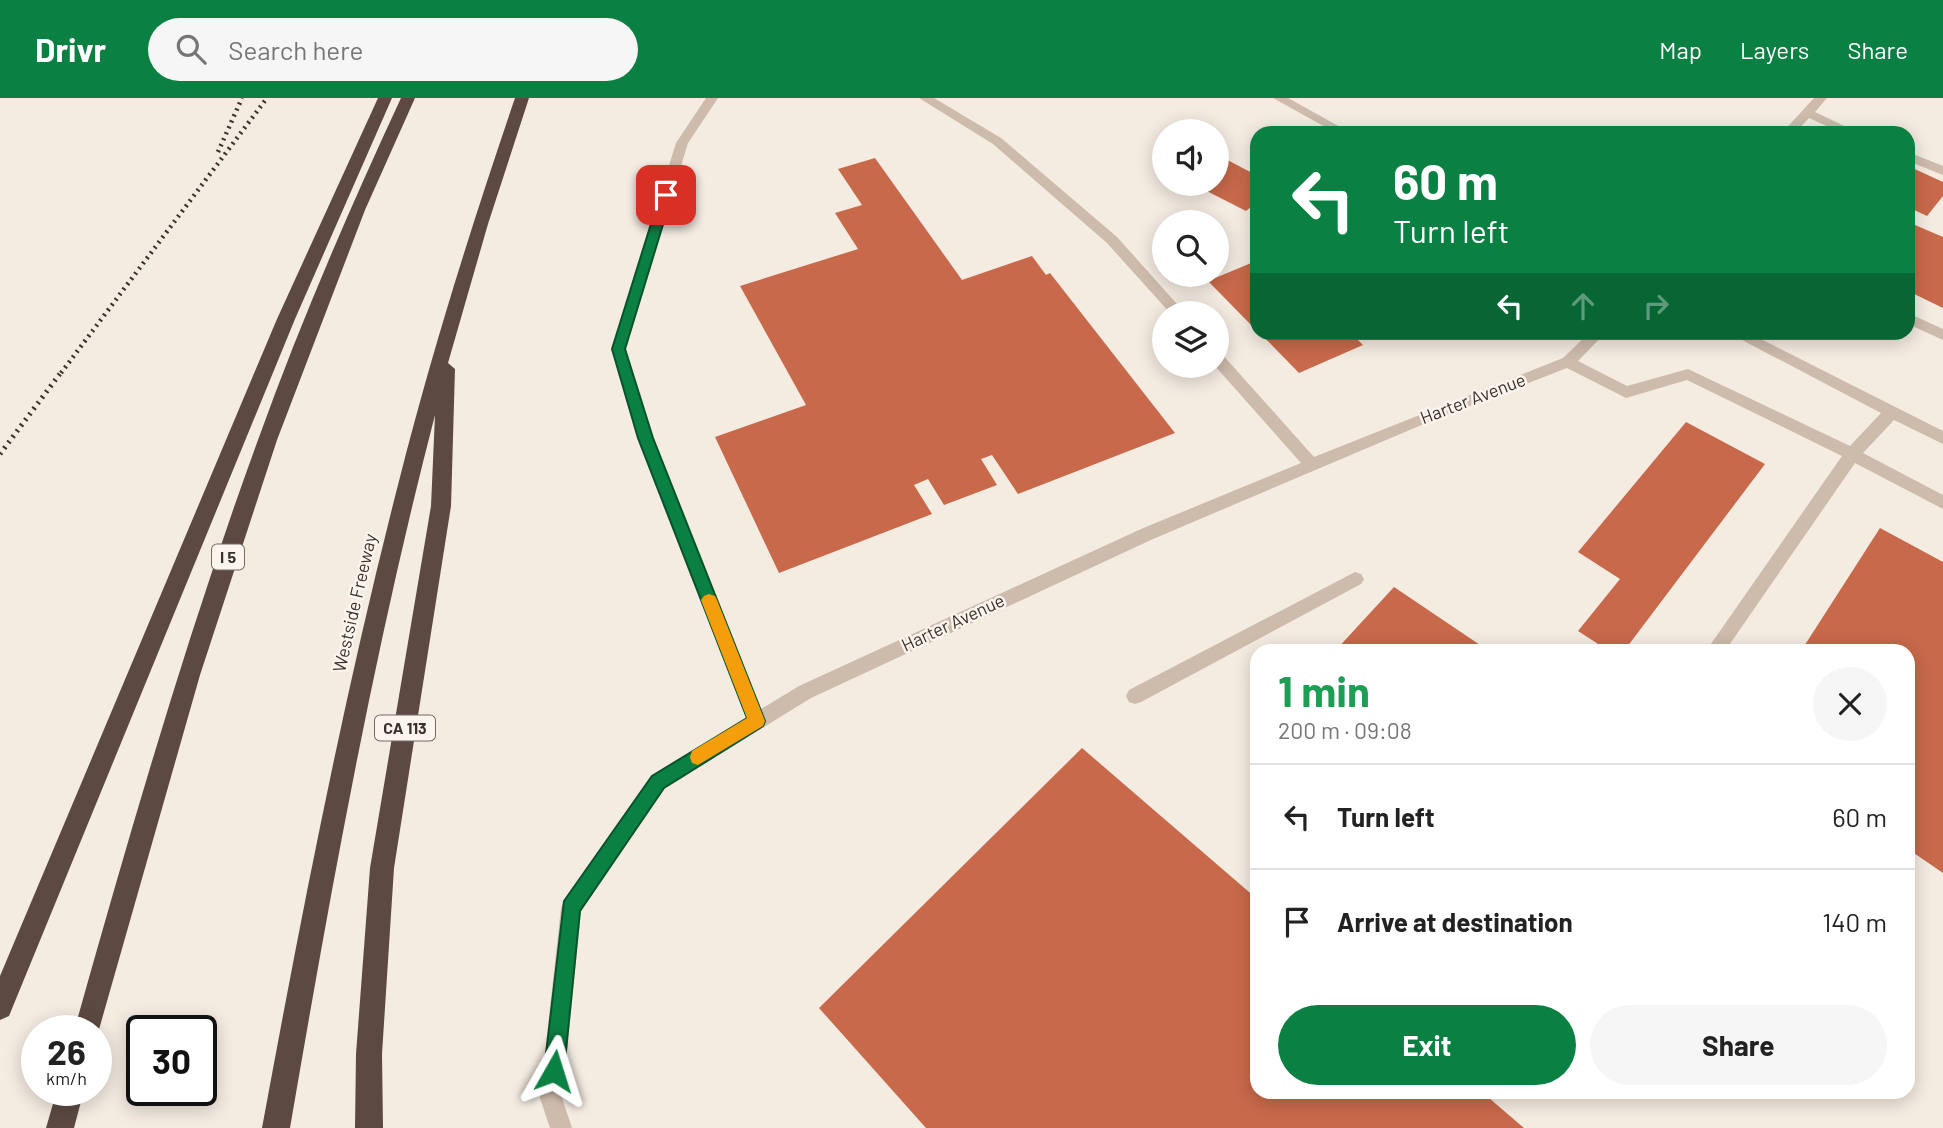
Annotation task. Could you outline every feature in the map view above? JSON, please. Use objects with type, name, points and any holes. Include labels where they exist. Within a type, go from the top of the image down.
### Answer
[{"type":"highway","points":[[0,1007],[281,332],[385,98]]},
{"type":"highway","name":"I 5","points":[[91,1015],[135,857],[242,511],[361,202],[408,98]]},
{"type":"highway","name":"Westside Freeway","points":[[276,1128],[326,848],[402,503],[448,328],[522,98]]},
{"type":"highway","name":"CA 113","points":[[369,1128],[369,1054],[382,868],[441,506],[448,328]]},
{"type":"highway","points":[[60,1128],[66,1106]]},
{"type":"street","points":[[712,98],[682,143],[619,349],[645,438],[757,721]]},
{"type":"street","points":[[925,98],[997,141],[1112,240],[1167,301]]},
{"type":"street","points":[[1284,99],[1332,126]]},
{"type":"street","points":[[1795,126],[1816,99]]},
{"type":"street","points":[[1807,113],[1837,126]]},
{"type":"street","points":[[1915,159],[1943,171]]},
{"type":"street","points":[[1915,321],[1943,334]]},
{"type":"street","name":"Harter Avenue","points":[[561,1128],[551,1098],[571,908],[658,782],[804,692],[1147,534],[1433,414],[1568,362],[1591,340]]},
{"type":"street","points":[[1750,340],[1943,438]]},
{"type":"street","points":[[1568,362],[1626,392],[1688,374],[1852,454],[1943,503]]},
{"type":"street","points":[[1229,372],[1312,465]]},
{"type":"street","points":[[1720,644],[1852,454],[1892,412]]},
{"type":"street","points":[[1135,696],[1355,579]]},
{"type":"building","points":[[875,158],[962,280],[1032,256],[1046,275],[1050,273],[1175,433],[1018,494],[992,455],[981,459],[997,485],[944,505],[928,479],[914,485],[932,514],[779,573],[715,437],[806,405],[740,286],[858,249],[835,213],[862,205],[838,169]]},
{"type":"building","points":[[1229,161],[1250,172],[1250,208],[1246,211],[1217,196],[1229,196]]},
{"type":"building","points":[[1915,169],[1943,182],[1943,196],[1927,216],[1915,210]]},
{"type":"building","points":[[1915,225],[1943,237],[1943,308],[1915,294]]},
{"type":"building","points":[[1250,264],[1250,324],[1214,287],[1229,287],[1229,272]]},
{"type":"building","points":[[1267,340],[1358,340],[1363,345],[1299,373]]},
{"type":"building","points":[[1686,422],[1765,464],[1629,644],[1598,644],[1578,631],[1620,579],[1578,552]]},
{"type":"building","points":[[1880,528],[1943,562],[1943,873],[1915,854],[1915,644],[1805,644]]},
{"type":"building","points":[[1394,587],[1479,644],[1341,644]]},
{"type":"building","points":[[1082,748],[1250,893],[1250,1099],[1490,1099],[1524,1128],[926,1128],[819,1008]]},
{"type":"railway","points":[[218,152],[242,98]]},
{"type":"railway","points":[[61,373],[267,98]]},
{"type":"railway","points":[[0,454],[62,371]]},
{"type":"slow traffic","points":[[698,757],[757,721],[709,600]]},
{"type":"route","points":[[554,1071],[571,908],[658,782],[757,721],[645,438],[619,349],[666,195]]}]
